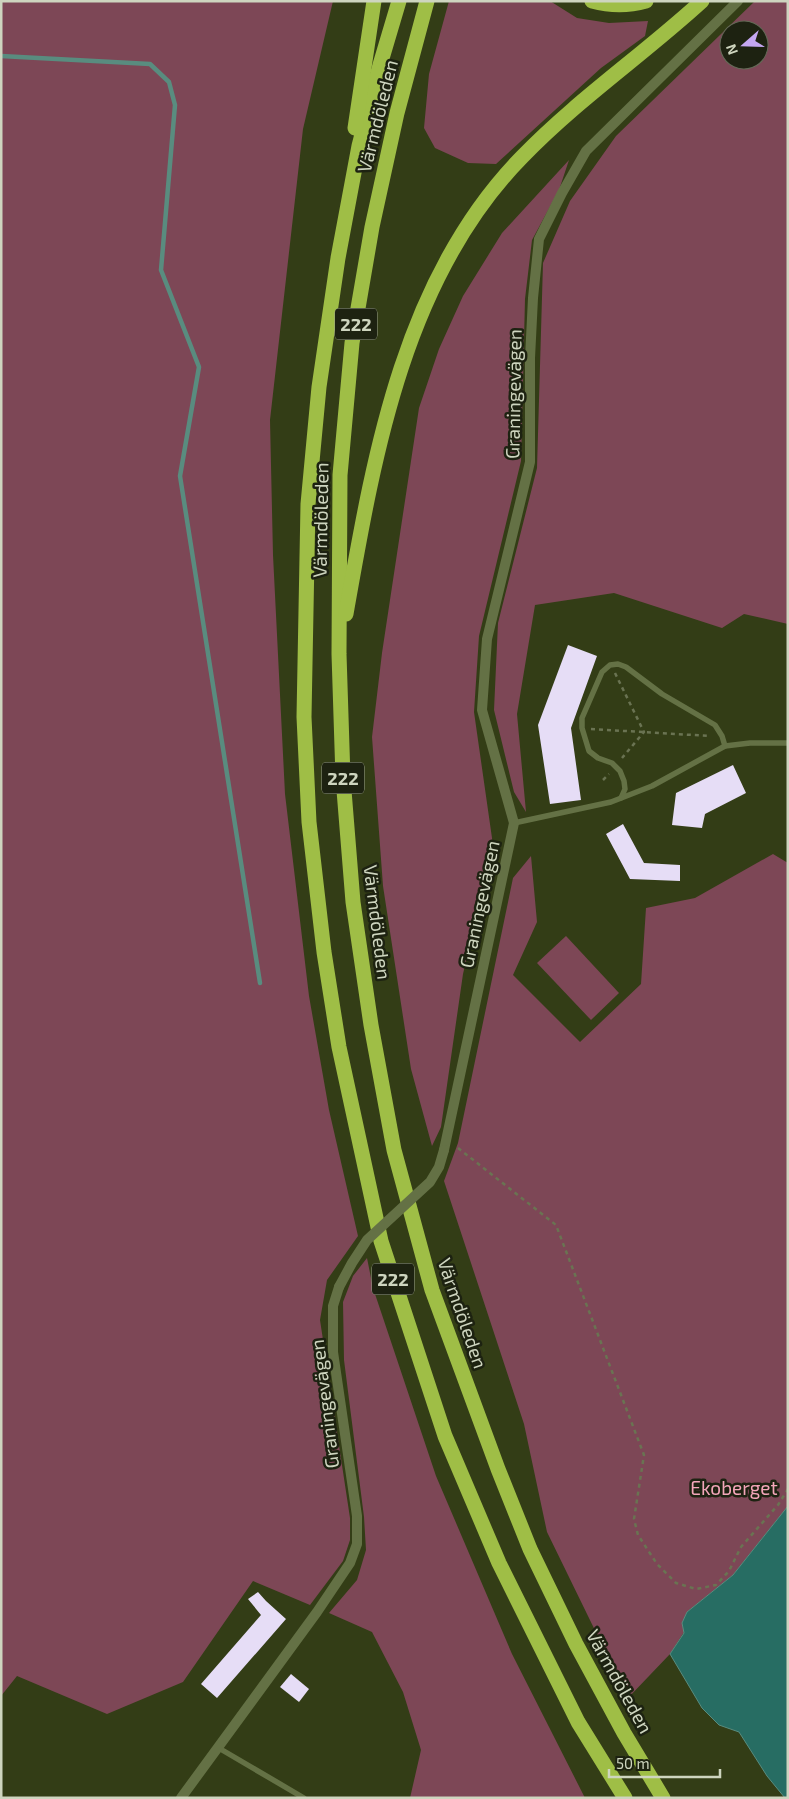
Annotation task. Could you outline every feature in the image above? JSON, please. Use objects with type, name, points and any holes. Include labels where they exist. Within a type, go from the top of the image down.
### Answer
[{"type":"highway","points":[[338,258],[374,1]]},
{"type":"highway","name":"Värmdöleden","points":[[399,1],[359,146],[338,258],[319,387],[308,504],[304,717],[310,822],[324,952],[339,1047],[381,1241],[445,1436],[503,1572],[578,1722],[625,1798]]},
{"type":"highway","name":"Värmdöleden","points":[[427,1],[397,113],[372,227],[352,343],[340,475],[339,654],[343,778],[353,902],[371,1025],[394,1150],[432,1290],[498,1469],[530,1549],[576,1644],[624,1733],[663,1798]]},
{"type":"highway","points":[[592,1],[608,6],[633,5],[646,1]]},
{"type":"highway","points":[[339,654],[367,495],[395,385],[425,303],[453,250],[486,198],[521,157],[576,106],[668,32],[702,1]]},
{"type":"street","name":"Graningevägen","points":[[181,1798],[317,1612],[350,1563],[357,1544],[357,1516],[333,1352],[333,1306],[339,1287],[367,1240],[430,1182],[439,1168],[514,822],[482,710],[487,639],[530,462],[530,358],[533,298],[540,239],[562,193],[586,151],[738,1]]},
{"type":"lane","points":[[621,798],[625,789],[624,780],[612,763],[598,758],[589,751],[582,728],[582,718],[602,672],[611,665],[618,664],[626,668],[662,694],[715,726],[722,736],[725,746]]},
{"type":"lane","points":[[514,822],[611,802],[652,786],[725,746],[788,743]]},
{"type":"lane","points":[[217,1747],[304,1798]]},
{"type":"path","points":[[611,665],[644,732]]},
{"type":"path","points":[[582,728],[722,736]]},
{"type":"path","points":[[603,780],[644,732]]},
{"type":"path","points":[[444,1147],[459,1148],[556,1225],[644,1455],[634,1519],[638,1535],[657,1564],[676,1583],[696,1589],[716,1585],[729,1571],[741,1548],[778,1505],[788,1489]]},
{"type":"green space","points":[[1,1],[333,1],[303,129],[270,420],[273,555],[285,794],[309,996],[329,1110],[358,1236],[327,1280],[320,1320],[350,1518],[350,1540],[343,1561],[310,1605],[253,1581],[183,1682],[107,1714],[17,1676],[1,1696]]},
{"type":"green space","points":[[449,1],[550,1],[577,18],[609,23],[648,21],[645,36],[601,68],[496,164],[468,163],[435,148],[424,128],[429,74]]},
{"type":"green space","points":[[755,1],[788,1],[788,624],[744,614],[722,628],[614,593],[535,605],[517,714],[526,812],[514,792],[494,710],[498,623],[537,468],[543,263],[570,201],[616,136],[719,36],[719,70],[769,70],[769,20],[735,20]]},
{"type":"green space","points":[[569,160],[559,190],[532,240],[525,299],[521,461],[479,636],[474,712],[493,845],[463,974],[441,1127],[432,1146],[411,1069],[383,886],[372,737],[382,653],[419,408],[439,349],[463,296],[502,233]]},
{"type":"green space","name":"Ekoberget","points":[[773,854],[788,863],[788,1506],[733,1575],[687,1612],[684,1632],[670,1654],[628,1698],[547,1532],[524,1424],[444,1181],[458,1143],[513,878],[531,856],[537,922],[513,975],[580,1042],[641,984],[646,908],[695,898]]},
{"type":"green space","points":[[566,936],[619,993],[591,1020],[537,963]]},
{"type":"green space","points":[[367,1258],[373,1288],[436,1476],[512,1654],[585,1798],[410,1798],[421,1750],[403,1692],[372,1632],[329,1613],[357,1580],[366,1550],[364,1517],[344,1360],[343,1302],[353,1276]]},
{"type":"water","points":[[788,1506],[788,1798],[785,1798],[767,1776],[739,1732],[719,1725],[702,1708],[670,1654],[684,1633],[682,1623],[687,1612],[733,1575]]},
{"type":"building","points":[[568,645],[597,656],[571,728],[581,800],[550,804],[538,725]]},
{"type":"building","points":[[733,765],[746,793],[705,814],[702,828],[672,825],[676,793]]},
{"type":"building","points":[[623,824],[644,863],[680,865],[680,881],[630,879],[606,834]]},
{"type":"building","points":[[258,1592],[286,1619],[217,1698],[201,1684],[261,1615],[248,1599]]},
{"type":"building","points":[[291,1674],[309,1689],[299,1702],[280,1687]]},
{"type":"waterway","points":[[1,56],[150,64],[169,82],[175,105],[161,270],[199,367],[180,476],[260,983]]}]
